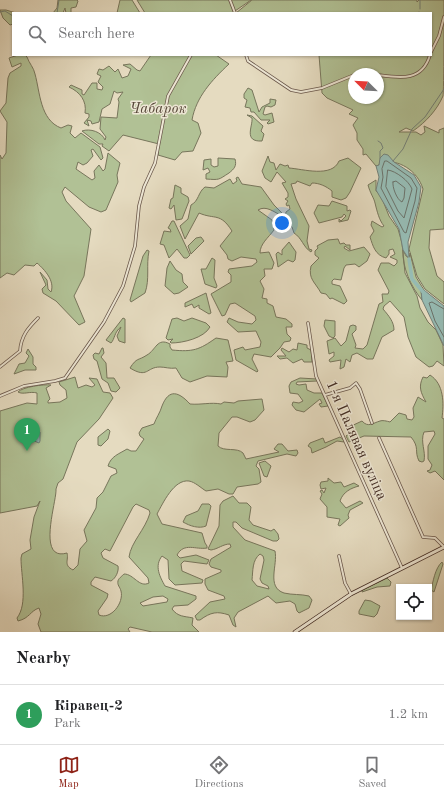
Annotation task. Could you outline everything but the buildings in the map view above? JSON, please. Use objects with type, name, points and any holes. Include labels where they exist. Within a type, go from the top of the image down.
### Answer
[{"type":"main road","points":[[295,632],[351,594],[444,547]]},
{"type":"street","points":[[230,0],[235,12]]},
{"type":"street","points":[[432,50],[440,36],[444,17]]},
{"type":"street","points":[[0,396],[24,386],[66,378],[104,322],[123,286],[128,273],[135,246],[139,206],[144,187],[156,157],[168,96],[190,56]]},
{"type":"street","points":[[246,56],[248,62],[290,90],[307,92],[322,88],[348,77]]},
{"type":"street","points":[[384,76],[407,78],[416,76],[427,63],[430,56]]},
{"type":"street","points":[[0,367],[20,351],[21,340],[26,331],[38,318]]},
{"type":"street","name":"1-я Палявая вуліца","points":[[308,323],[316,376],[402,568]]},
{"type":"street","points":[[325,395],[350,388],[356,383],[360,389],[372,423]]},
{"type":"street","points":[[380,438],[423,537],[435,538],[444,547]]},
{"type":"street","points":[[339,556],[345,583],[351,594]]},
{"type":"green space","points":[[58,0],[78,1],[76,7],[71,8],[71,12],[66,12],[65,8],[63,12],[54,12],[57,8]]},
{"type":"green space","points":[[120,0],[132,0],[139,12],[117,12]]},
{"type":"green space","points":[[137,0],[251,0],[235,11],[144,12]]},
{"type":"green space","points":[[252,0],[417,0],[417,2],[419,0],[444,0],[443,96],[427,120],[413,131],[406,128],[399,132],[416,132],[421,135],[425,132],[424,126],[439,133],[439,130],[444,128],[444,229],[430,230],[429,248],[437,276],[444,282],[444,304],[425,289],[417,276],[409,249],[423,189],[420,182],[412,171],[400,164],[394,162],[380,162],[379,165],[376,166],[366,154],[363,155],[363,149],[357,140],[357,133],[353,125],[358,118],[349,114],[353,110],[327,98],[322,93],[319,56],[432,56],[432,12],[237,12]]},
{"type":"green space","points":[[0,10],[13,12],[12,24],[10,25],[3,18]]},
{"type":"green space","points":[[15,56],[27,57],[34,70],[42,105],[49,119],[54,124],[61,128],[68,125],[72,126],[70,133],[75,138],[81,133],[100,147],[103,158],[101,160],[93,149],[91,150],[93,156],[83,165],[78,162],[76,169],[92,180],[95,178],[94,171],[99,165],[103,171],[105,169],[108,153],[120,163],[117,175],[118,182],[106,210],[101,212],[89,207],[65,187],[62,192],[66,201],[91,229],[84,276],[74,296],[85,322],[79,325],[56,301],[43,293],[42,289],[46,285],[40,272],[47,280],[48,289],[51,292],[52,284],[46,272],[37,263],[34,266],[25,265],[14,275],[7,273],[0,278],[0,155],[2,159],[6,153],[7,122],[0,111],[6,103],[8,78],[10,73],[21,66],[21,63],[12,67],[9,58]]},
{"type":"green space","name":"Чабарок","points":[[150,56],[217,56],[229,64],[206,89],[197,104],[192,120],[198,123],[201,133],[193,151],[182,152],[175,160],[158,155],[159,144],[123,135],[109,151],[102,146],[103,144],[99,144],[82,131],[95,131],[105,140],[106,137],[100,129],[101,117],[117,118],[118,99],[123,92],[117,93],[114,91],[110,104],[102,109],[99,122],[92,124],[91,121],[87,120],[89,126],[84,123],[89,117],[89,114],[85,113],[85,105],[82,97],[69,87],[71,85],[82,90],[82,94],[84,95],[92,83],[97,83],[97,89],[102,90],[103,87],[98,82],[101,76],[97,74],[99,69],[103,70],[109,66],[115,72],[118,69],[122,78],[128,76],[131,69],[123,65],[130,64],[140,71]]},
{"type":"green space","points":[[248,88],[252,90],[259,112],[262,107],[270,103],[270,99],[276,100],[275,105],[265,107],[263,114],[265,115],[272,113],[274,122],[268,124],[267,123],[270,120],[261,120],[254,112],[251,112],[250,108],[245,107],[247,100],[244,98],[244,94]]},
{"type":"green space","points":[[247,115],[252,116],[263,126],[261,131],[264,134],[262,141],[256,141],[251,136],[252,118]]},
{"type":"green space","points":[[268,156],[270,162],[274,163],[276,170],[280,164],[285,166],[288,165],[289,168],[309,171],[324,171],[335,166],[339,161],[348,158],[361,168],[350,192],[346,198],[341,200],[332,197],[332,191],[320,184],[312,183],[310,186],[297,181],[296,183],[291,184],[296,199],[309,226],[307,241],[309,249],[312,250],[311,252],[294,233],[292,227],[284,221],[286,212],[290,209],[289,205],[287,206],[286,204],[288,201],[285,199],[288,197],[288,193],[282,183],[286,182],[277,172],[271,182],[265,178],[262,171]]},
{"type":"green space","points":[[218,158],[235,159],[235,167],[221,178],[206,179],[206,174],[210,172],[208,168],[203,170],[204,160],[211,159],[211,165],[214,167],[218,166]]},
{"type":"green space","points":[[238,177],[242,184],[261,187],[282,213],[282,216],[264,208],[258,210],[272,220],[274,230],[263,244],[260,253],[269,252],[274,263],[272,269],[264,269],[265,276],[260,281],[264,289],[262,298],[267,299],[267,303],[273,306],[276,317],[286,319],[292,324],[292,327],[286,327],[287,334],[291,338],[290,341],[284,342],[271,357],[254,354],[252,359],[258,371],[257,372],[236,360],[234,350],[243,347],[245,350],[260,347],[261,342],[256,331],[238,332],[227,322],[229,318],[238,322],[252,324],[256,320],[255,316],[235,303],[230,304],[225,315],[222,316],[211,294],[231,282],[231,275],[228,272],[229,269],[252,266],[257,262],[256,259],[241,257],[232,261],[228,259],[227,255],[220,246],[232,231],[221,219],[199,213],[185,239],[180,226],[188,219],[191,205],[196,201],[201,191],[205,187],[214,188],[230,179],[233,184],[237,181],[236,178]]},
{"type":"green space","points":[[376,180],[376,191],[381,196],[389,216],[398,229],[402,243],[405,273],[417,296],[420,308],[428,322],[436,330],[443,345],[444,366],[437,361],[433,366],[429,367],[416,357],[408,337],[404,317],[390,301],[384,306],[383,309],[392,322],[394,330],[382,337],[373,359],[367,359],[357,353],[352,355],[350,362],[346,359],[344,367],[340,369],[341,360],[330,362],[329,360],[334,356],[334,352],[329,354],[327,341],[335,338],[341,346],[346,341],[350,326],[356,326],[356,330],[352,334],[356,345],[355,348],[363,349],[367,345],[379,304],[383,302],[382,294],[388,294],[389,291],[378,270],[381,263],[389,263],[394,266],[397,263],[397,260],[390,257],[395,254],[393,249],[389,250],[389,254],[386,258],[382,257],[375,250],[370,237],[374,231],[371,225],[372,221],[382,227],[384,226],[379,218],[368,185]]},
{"type":"green space","points":[[175,185],[181,188],[181,193],[188,197],[189,201],[182,219],[176,220],[174,205],[171,209],[169,208],[171,199],[173,198]]},
{"type":"green space","points":[[332,201],[347,206],[347,211],[351,211],[348,220],[339,222],[339,219],[341,221],[346,216],[344,214],[342,217],[319,223],[314,213],[318,205],[329,206]]},
{"type":"green space","points":[[172,221],[174,221],[190,255],[187,258],[184,258],[177,249],[169,258],[164,245],[160,244],[164,231],[171,232],[168,228]]},
{"type":"green space","points":[[201,237],[204,241],[191,254],[188,246],[196,238]]},
{"type":"green space","points":[[338,239],[340,244],[344,243],[346,245],[350,245],[350,250],[345,246],[344,248],[349,251],[364,247],[370,254],[367,261],[359,267],[355,264],[346,265],[341,280],[334,279],[332,281],[332,284],[340,286],[347,301],[344,304],[332,298],[330,299],[326,294],[321,293],[310,274],[311,266],[319,258],[315,255],[315,251],[318,248],[317,246],[328,240]]},
{"type":"green space","points":[[289,242],[296,252],[295,260],[293,262],[288,260],[278,267],[276,254],[278,252],[282,255],[282,250]]},
{"type":"green space","points":[[147,250],[149,251],[145,293],[131,302],[130,300],[143,256]]},
{"type":"green space","points":[[403,250],[409,258],[410,253],[416,277],[424,290],[421,290],[422,300],[414,289],[408,276],[404,263]]},
{"type":"green space","points":[[212,258],[215,260],[214,278],[217,286],[216,288],[205,284],[201,269],[206,269]]},
{"type":"green space","points":[[170,261],[176,270],[182,274],[183,282],[188,287],[179,293],[174,294],[165,286],[167,268]]},
{"type":"green space","points":[[206,293],[211,313],[209,314],[199,308],[199,305],[194,308],[192,304],[185,307],[185,303]]},
{"type":"green space","points":[[123,318],[125,319],[125,343],[119,341],[117,336],[121,327],[117,331],[111,343],[106,340]]},
{"type":"green space","points":[[177,318],[184,321],[192,318],[206,323],[210,327],[198,337],[187,341],[171,343],[170,342],[173,339],[168,340],[166,338],[172,319]]},
{"type":"green space","points":[[325,320],[335,321],[335,336],[333,338],[329,336],[324,326]]},
{"type":"green space","points":[[216,338],[228,340],[233,361],[226,362],[228,367],[227,377],[207,376],[190,382],[182,378],[176,368],[155,367],[144,373],[130,368],[136,361],[150,353],[159,343],[166,342],[170,344],[172,350],[185,351],[200,348]]},
{"type":"green space","points":[[298,343],[307,345],[307,348],[311,350],[312,362],[304,362],[302,359],[293,363],[287,358],[280,359],[277,356],[286,356],[281,350],[282,348],[289,352],[293,349],[297,350]]},
{"type":"green space","points":[[102,348],[104,353],[101,357],[106,363],[107,378],[114,378],[120,388],[116,392],[111,391],[108,383],[102,379],[97,361],[94,359],[93,355],[95,353],[99,354]]},
{"type":"green space","points":[[28,349],[33,357],[33,364],[36,367],[36,370],[25,370],[14,374],[19,364],[25,363],[29,356],[26,353]]},
{"type":"green space","points":[[430,375],[438,383],[443,400],[442,418],[444,419],[444,480],[435,471],[430,473],[427,471],[430,470],[432,465],[428,459],[428,446],[435,434],[434,431],[424,432],[424,461],[422,462],[419,461],[414,441],[411,437],[364,436],[349,442],[346,436],[352,431],[351,429],[347,430],[347,428],[362,421],[368,425],[381,421],[390,422],[399,413],[406,415],[407,419],[412,420],[414,417],[413,408],[418,397],[426,402],[420,387],[423,377],[427,378]]},
{"type":"green space","points":[[75,377],[78,388],[86,385],[92,387],[95,385],[89,378],[97,379],[103,392],[110,393],[113,398],[99,419],[77,442],[63,479],[58,483],[56,489],[50,529],[50,540],[52,548],[58,553],[67,553],[67,564],[73,570],[78,565],[80,549],[87,541],[84,530],[96,508],[97,498],[103,492],[111,476],[117,473],[116,469],[108,466],[109,463],[116,456],[127,449],[136,451],[144,439],[139,433],[142,428],[154,424],[165,400],[171,394],[182,397],[190,404],[221,404],[224,402],[234,403],[238,401],[262,399],[264,410],[255,420],[250,422],[237,417],[232,417],[219,433],[218,446],[224,449],[240,451],[246,459],[279,452],[274,449],[278,444],[282,444],[288,451],[297,450],[298,453],[296,456],[287,454],[258,461],[256,466],[259,469],[261,482],[258,484],[237,487],[233,494],[229,494],[218,489],[206,491],[196,484],[189,481],[184,481],[174,488],[159,509],[157,514],[162,524],[202,533],[207,546],[207,548],[190,547],[183,549],[177,555],[180,558],[196,555],[209,560],[207,564],[184,561],[181,564],[182,571],[203,580],[202,583],[175,585],[169,579],[168,560],[162,556],[158,564],[160,575],[165,586],[196,596],[196,599],[188,605],[174,606],[172,609],[179,615],[193,618],[192,625],[199,632],[152,632],[130,627],[128,629],[130,632],[41,632],[38,624],[41,614],[39,608],[18,621],[17,618],[22,605],[23,597],[21,558],[22,554],[31,549],[30,540],[34,517],[40,501],[37,506],[0,513],[0,411],[27,403],[37,404],[37,393],[18,392],[28,387],[39,385],[51,385],[46,388],[50,399],[48,403],[60,402],[67,398],[66,390],[60,385],[59,382]],"holes":[[[136,504],[149,510],[150,513],[145,525],[132,546],[129,557],[148,578],[149,583],[142,584],[131,576],[124,574],[118,581],[121,591],[121,601],[119,605],[112,613],[104,616],[99,615],[98,611],[108,594],[91,585],[91,582],[95,577],[111,581],[116,576],[118,566],[103,558],[101,553],[105,549],[110,551]],[[163,596],[168,599],[167,602],[143,606],[140,603],[153,597]]]},
{"type":"green space","points":[[300,378],[317,379],[317,381],[297,382],[296,384],[306,384],[307,390],[314,393],[322,393],[328,406],[321,407],[319,404],[322,403],[320,399],[304,412],[296,410],[292,405],[293,402],[299,403],[303,401],[298,394],[290,393],[289,386],[291,382]]},
{"type":"green space","points":[[108,429],[110,431],[108,439],[101,446],[98,445],[98,437]]},
{"type":"green space","points":[[340,437],[344,440],[344,442],[337,441],[312,453],[311,448],[308,446],[310,443],[323,438],[325,443]]},
{"type":"green space","points":[[265,461],[271,466],[267,477],[264,476],[259,463]]},
{"type":"green space","points":[[328,478],[334,483],[341,482],[344,487],[354,483],[359,486],[348,491],[343,495],[340,501],[346,508],[360,501],[363,503],[350,510],[348,515],[349,518],[340,526],[338,525],[340,519],[327,517],[327,507],[320,499],[322,494],[320,491],[322,490],[324,493],[326,488],[321,489],[321,482],[328,481]]},
{"type":"green space","points":[[233,496],[239,503],[247,503],[251,507],[249,520],[253,525],[271,531],[274,529],[278,534],[279,539],[277,541],[273,541],[242,528],[236,522],[233,522],[233,527],[245,540],[275,551],[275,586],[284,593],[309,596],[312,600],[309,608],[299,613],[295,604],[290,601],[276,603],[268,596],[238,612],[234,618],[236,627],[233,625],[229,615],[221,613],[207,615],[200,620],[197,620],[195,616],[210,602],[225,599],[224,596],[208,590],[205,584],[205,579],[221,572],[221,570],[211,567],[209,564],[211,559],[231,547],[230,544],[227,544],[211,550],[208,549],[219,526],[220,505],[223,501]],"holes":[[[260,554],[263,556],[264,560],[260,579],[262,583],[268,586],[269,589],[257,586],[252,580],[253,566],[257,556]]]},
{"type":"green space","points":[[202,504],[209,504],[211,506],[206,526],[194,527],[183,522],[186,516],[198,511]]},
{"type":"green space","points":[[442,562],[443,564],[434,592],[432,591],[432,586],[436,571]]},
{"type":"green space","points":[[387,578],[391,582],[390,586],[377,587],[362,592],[362,590]]},
{"type":"green space","points":[[365,600],[371,601],[380,606],[374,617],[359,614]]},
{"type":"water","points":[[384,154],[388,155],[394,162],[414,175],[421,187],[419,202],[408,242],[409,259],[403,250],[399,229],[376,190],[379,177],[376,166],[379,165],[380,158]]},
{"type":"water","points":[[421,290],[424,290],[444,306],[444,346],[422,300]]},
{"type":"water","points":[[29,425],[40,432],[39,443],[27,438],[27,430]]},
{"type":"waterway","points":[[57,12],[59,0]]},
{"type":"waterway","points":[[420,0],[420,9]]},
{"type":"waterway","points":[[0,12],[5,11],[12,15]]},
{"type":"waterway","points":[[393,161],[403,149],[412,129],[425,117],[444,89]]},
{"type":"waterway","points":[[378,141],[381,143],[383,148],[380,151],[380,158]]},
{"type":"waterway","points":[[409,259],[412,279],[424,293]]},
{"type":"place","name":"Кіравец-2","points":[[27,451]]}]
